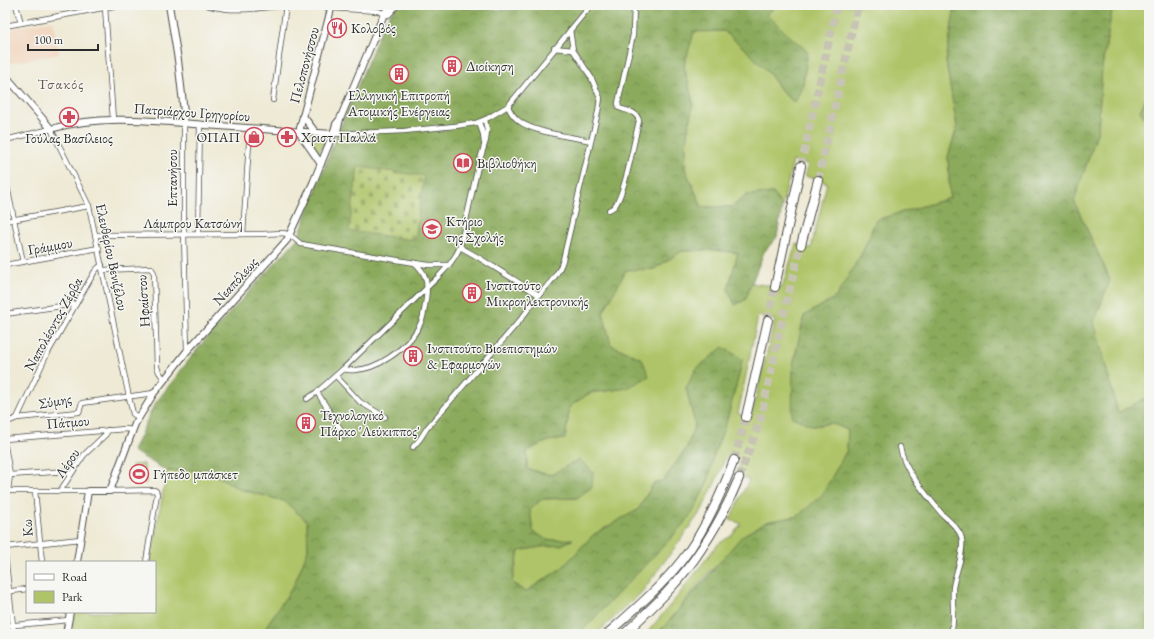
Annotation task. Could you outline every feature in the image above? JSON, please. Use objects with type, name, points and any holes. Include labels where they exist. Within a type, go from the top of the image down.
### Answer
[{"type":"highway","points":[[384,14],[388,13],[394,5]]},
{"type":"highway","points":[[775,287],[801,166]]},
{"type":"highway","points":[[801,245],[818,180]]},
{"type":"highway","points":[[746,417],[768,320]]},
{"type":"highway","points":[[608,634],[660,585],[683,559],[715,504],[734,460]]},
{"type":"highway","points":[[624,634],[666,593],[702,550],[720,519],[740,478]]},
{"type":"street","points":[[16,5],[21,23]]},
{"type":"street","points":[[5,26],[119,5]]},
{"type":"street","name":"Επτανήσου","points":[[169,5],[178,60],[184,114],[184,234],[187,351]]},
{"type":"street","points":[[206,5],[225,10],[242,10],[286,5],[273,100]]},
{"type":"street","points":[[309,5],[378,11],[384,14]]},
{"type":"street","name":"Νεαπόλεως","points":[[110,491],[138,417],[154,393],[187,351],[284,245],[290,235],[321,164],[336,124],[340,119],[384,14],[390,5]]},
{"type":"street","points":[[333,134],[404,131],[459,126],[485,120],[508,106],[554,48],[591,5]]},
{"type":"street","points":[[609,210],[614,208],[623,188],[639,121],[636,114],[619,108],[618,104],[633,35],[634,5]]},
{"type":"street","points":[[105,7],[113,120]]},
{"type":"street","name":"Πελοπονήσσου","points":[[299,132],[332,7]]},
{"type":"street","points":[[413,447],[427,428],[555,277],[561,265],[600,98],[591,77],[573,50],[570,30]]},
{"type":"street","points":[[554,48],[573,50]]},
{"type":"street","name":"Ελευθερίου Βενιζέλου","points":[[5,75],[51,129],[89,206],[129,397],[133,414],[138,417]]},
{"type":"street","points":[[508,106],[510,112],[518,121],[530,127],[591,141]]},
{"type":"street","points":[[303,116],[316,133]]},
{"type":"street","name":"Πατριάρχου Γρηγορίου","points":[[51,129],[94,121],[113,120],[200,124],[333,134]]},
{"type":"street","points":[[307,399],[336,376],[449,265],[460,247],[487,132],[485,120]]},
{"type":"street","points":[[479,122],[483,134],[484,145]]},
{"type":"street","points":[[198,234],[200,124]]},
{"type":"street","points":[[243,234],[250,128]]},
{"type":"street","points":[[5,140],[51,129]]},
{"type":"street","points":[[299,132],[321,164]]},
{"type":"street","points":[[5,177],[7,199],[14,220],[23,262]]},
{"type":"street","points":[[5,221],[89,206]]},
{"type":"street","name":"Λάμπρου Κατσώνη","points":[[96,236],[283,233],[290,235]]},
{"type":"street","points":[[290,235],[301,244],[429,265],[449,265]]},
{"type":"street","points":[[460,247],[539,295]]},
{"type":"street","name":"Γράμμου","points":[[5,265],[99,248]]},
{"type":"street","points":[[343,369],[358,370],[375,365],[392,357],[414,334],[422,320],[427,287],[426,278],[422,270],[415,263]]},
{"type":"street","name":"Ναπολέοντος Ζέρβα","points":[[17,418],[46,356],[95,271],[99,267],[103,268]]},
{"type":"street","name":"Ηφαίστου","points":[[103,268],[151,268],[153,270],[157,366],[158,372],[164,379]]},
{"type":"street","points":[[5,314],[76,304]]},
{"type":"street","points":[[336,376],[360,402],[385,418]]},
{"type":"street","points":[[317,392],[345,436]]},
{"type":"street","name":"Σύμης","points":[[5,423],[17,418],[79,412],[82,403],[154,393]]},
{"type":"street","name":"Πάτμου","points":[[5,439],[108,430],[133,430]]},
{"type":"street","name":"Λέρου","points":[[60,491],[84,455],[106,434],[108,430]]},
{"type":"street","points":[[5,446],[10,475],[7,491],[156,491],[157,494],[146,561]]},
{"type":"street","points":[[900,448],[906,466],[943,514],[958,530],[962,540],[953,589],[951,634]]},
{"type":"street","points":[[10,475],[67,471],[70,474]]},
{"type":"street","name":"Κω","points":[[35,491],[42,561]]},
{"type":"street","points":[[77,561],[88,491]]},
{"type":"street","points":[[5,547],[81,539]]},
{"type":"street","points":[[5,555],[7,592],[14,634]]},
{"type":"street","points":[[7,592],[26,589]]},
{"type":"street","points":[[66,634],[70,613]]},
{"type":"street","points":[[5,626],[68,620]]},
{"type":"shaded area","points":[[53,20],[59,54],[5,64],[5,30]]},
{"type":"green space","points":[[396,5],[438,5],[506,10],[558,5],[777,5],[767,14],[808,52],[803,84],[795,103],[784,94],[768,72],[724,31],[694,32],[684,66],[693,103],[687,134],[685,169],[702,207],[732,207],[747,195],[773,193],[782,207],[777,237],[764,252],[745,300],[735,305],[728,289],[738,253],[713,250],[682,251],[654,269],[626,270],[603,313],[611,345],[642,359],[649,376],[628,388],[590,393],[570,406],[565,439],[548,441],[527,451],[527,469],[551,475],[579,459],[593,472],[592,487],[577,498],[542,499],[530,509],[533,531],[547,540],[573,539],[561,545],[519,551],[512,582],[525,592],[562,568],[593,535],[638,510],[653,484],[664,480],[687,447],[695,424],[686,388],[696,369],[723,347],[742,359],[727,420],[713,457],[708,481],[692,514],[672,537],[579,634],[455,634],[452,632],[424,634],[265,634],[267,625],[294,585],[308,550],[307,521],[284,501],[239,489],[208,470],[167,471],[133,451],[154,405],[203,342],[298,238],[334,142],[384,23]]},
{"type":"green space","points":[[777,5],[955,5],[946,62],[957,127],[948,157],[950,198],[876,220],[863,251],[836,297],[804,316],[793,366],[813,426],[831,423],[848,430],[847,450],[822,495],[798,516],[766,522],[708,573],[665,626],[656,634],[646,634],[717,545],[732,535],[741,524],[730,519],[749,480],[737,474],[741,459],[726,456],[702,510],[641,593],[596,634],[579,634],[609,601],[708,481],[713,457],[727,420],[742,359],[686,388],[695,424],[687,447],[664,480],[653,484],[638,510],[593,535],[562,568],[525,592],[512,582],[519,551],[561,545],[572,540],[547,540],[532,531],[530,509],[542,499],[577,498],[551,475],[527,469],[527,451],[548,441],[565,439],[570,405],[590,393],[628,388],[642,359],[611,345],[603,312],[626,269],[654,269],[682,251],[713,250],[738,253],[728,289],[735,305],[745,300],[751,283],[782,287],[796,244],[811,248],[827,183],[805,176],[808,164],[793,161],[782,207],[773,193],[747,195],[732,207],[702,207],[685,169],[687,134],[693,103],[684,66],[694,31],[724,31],[768,72],[784,94],[808,53],[767,14]],"holes":[[[758,316],[775,320],[751,417],[738,414]]]},
{"type":"green space","points":[[955,5],[1113,5],[1102,67],[1098,130],[1074,201],[1110,280],[1094,322],[1118,413],[1149,396],[1149,634],[656,634],[665,626],[742,536],[766,522],[798,516],[822,495],[847,450],[848,430],[831,423],[813,426],[792,417],[793,366],[804,316],[836,297],[863,251],[876,220],[950,198],[948,157],[957,127],[946,62]]},
{"type":"green space","points":[[1113,5],[1149,5],[1149,91],[1140,111],[1149,124],[1149,396],[1118,413],[1094,322],[1110,279],[1074,201],[1098,130],[1102,67]]},
{"type":"green space","points":[[1149,91],[1149,124],[1140,111]]},
{"type":"green space","points":[[307,135],[322,136],[325,138],[319,153]]},
{"type":"green space","points":[[358,167],[424,176],[415,240],[349,231]]},
{"type":"green space","name":"Γήπεδο μπάσκετ","points":[[144,464],[146,483],[133,484],[132,465]]},
{"type":"green space","points":[[208,470],[239,489],[284,501],[307,521],[308,550],[294,585],[267,625],[265,634],[71,634],[75,613],[156,613],[156,561],[150,561],[167,471]]},
{"type":"tunnel","points":[[801,166],[837,5]]},
{"type":"tunnel","points":[[818,180],[858,5]]},
{"type":"tunnel","points":[[739,478],[760,421],[786,304],[801,245]]},
{"type":"tunnel","points":[[768,320],[775,287]]},
{"type":"tunnel","points":[[734,460],[746,417]]},
{"type":"place","name":"Κολοβός","points":[[337,28]]},
{"type":"place","name":"Διοίκηση","points":[[452,66]]},
{"type":"place","name":"Ελληνική Επιτροπή Ατομικής Ενέργειας","points":[[399,74]]},
{"type":"place","name":"Γούλας Βασίλειος","points":[[69,117]]},
{"type":"place","name":"ΟΠΑΠ","points":[[254,137]]},
{"type":"place","name":"Χριστ. Παλλά","points":[[287,137]]},
{"type":"place","name":"Βιβλιοθήκη","points":[[463,163]]},
{"type":"place","name":"Κτήριο της Σχολής","points":[[432,229]]},
{"type":"place","name":"Ινστιτούτο Μικροηλεκτρονικής","points":[[472,293]]},
{"type":"place","name":"Ινστιτούτο Βιοεπιστημών & Εφαρμογών","points":[[413,356]]},
{"type":"place","name":"Τεχνολογικό Πάρκο 'Λεύκιππος'","points":[[306,423]]},
{"type":"place","name":"Γήπεδο μπάσκετ","points":[[139,474]]},
{"type":"district","name":"Τσακός","points":[[61,84]]}]
